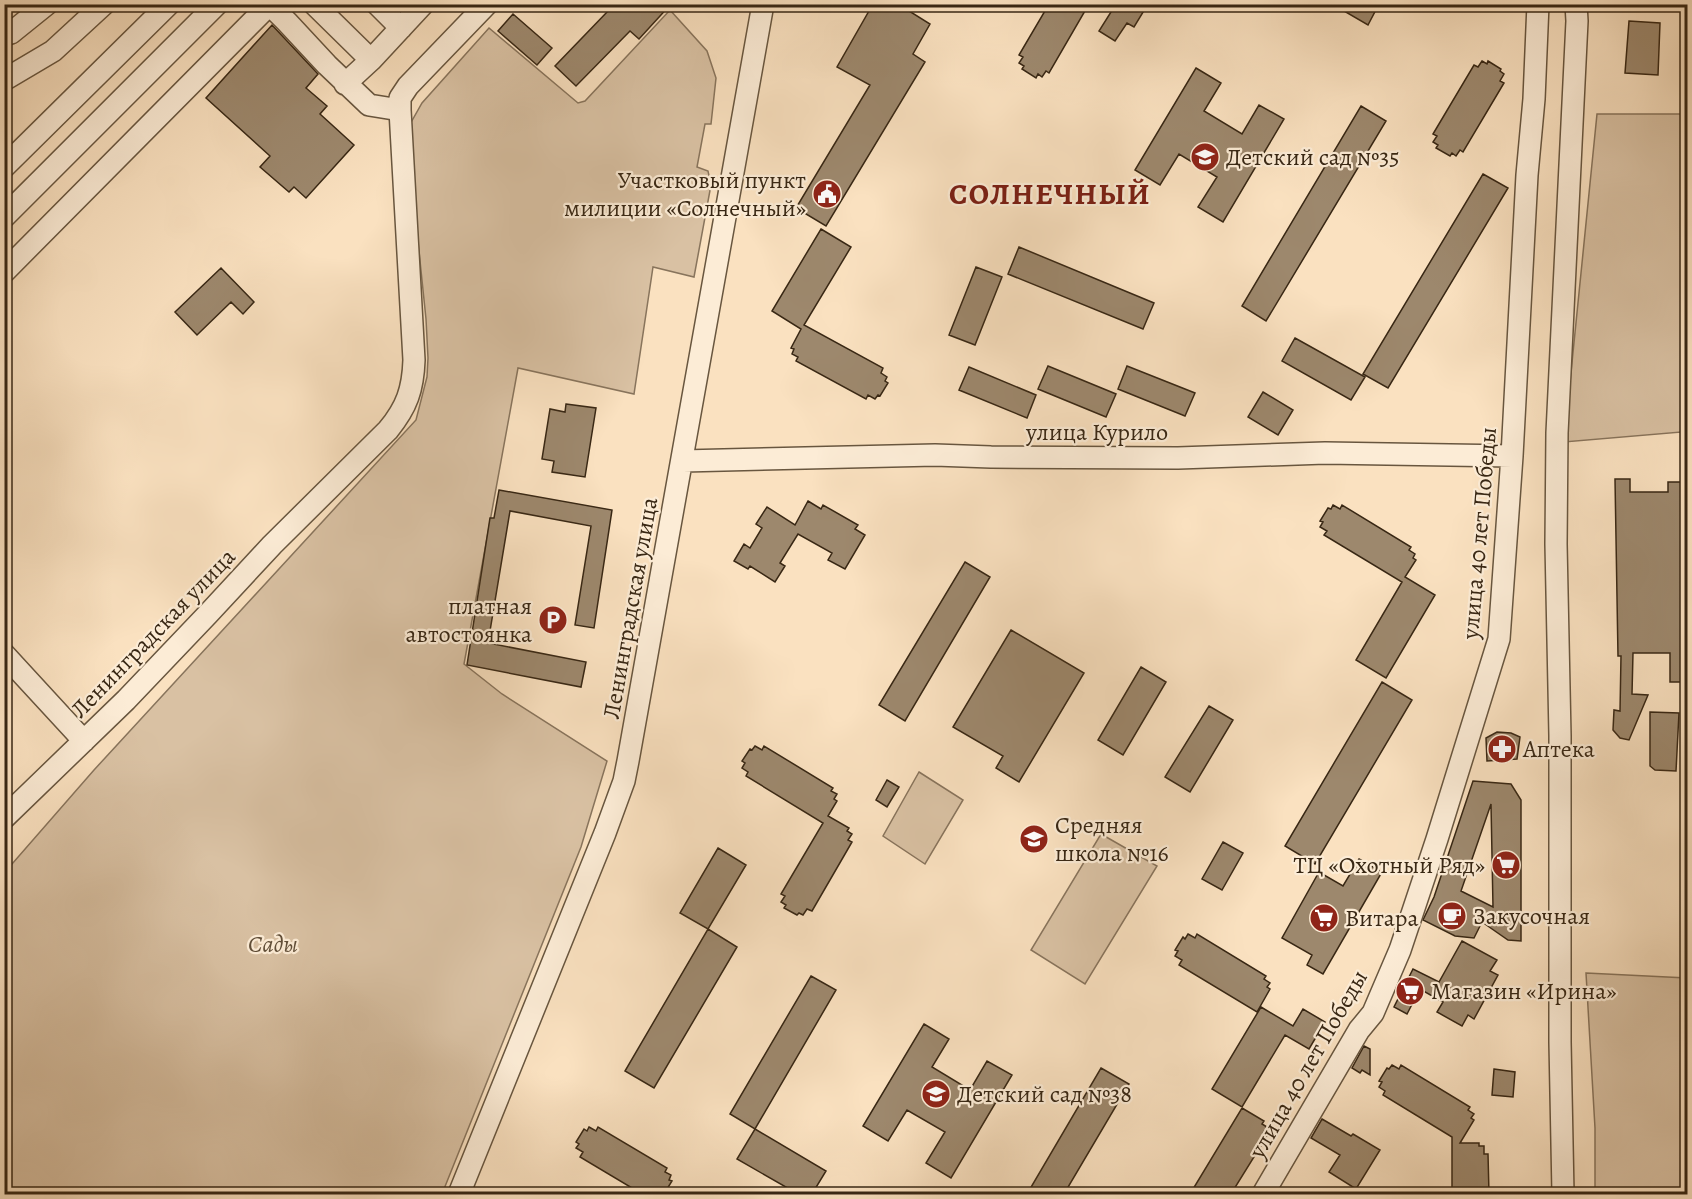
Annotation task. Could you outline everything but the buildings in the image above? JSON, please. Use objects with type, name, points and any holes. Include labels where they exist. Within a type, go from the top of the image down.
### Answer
[{"type":"street","points":[[4,35],[11,33],[47,4]]},
{"type":"street","points":[[8,80],[53,51],[104,4]]},
{"type":"street","points":[[4,167],[169,4]]},
{"type":"street","points":[[4,217],[217,4]]},
{"type":"street","points":[[314,4],[371,60]]},
{"type":"street","points":[[377,4],[401,28]]},
{"type":"street","points":[[345,84],[371,60],[423,4]]},
{"type":"street","name":"Ленинградская улица","points":[[4,818],[84,741],[272,545],[399,417],[413,381],[414,360],[400,98],[408,86],[487,4]]},
{"type":"street","name":"Ленинградская улица","points":[[459,1194],[624,781],[763,4]]},
{"type":"street","name":"улица 40 лет Победы","points":[[1263,1194],[1359,1030],[1373,1012],[1400,950],[1499,639],[1538,4]]},
{"type":"street","points":[[1563,1194],[1560,1042],[1557,433],[1576,4]]},
{"type":"street","points":[[4,272],[269,5],[345,84],[369,105],[400,110]]},
{"type":"street","name":"улица Курило","points":[[683,461],[936,455],[1178,458],[1324,453],[1512,456]]},
{"type":"street","points":[[4,654],[84,741]]},
{"type":"green space","name":"Сады","points":[[670,10],[707,51],[716,78],[711,124],[705,124],[697,167],[708,171],[711,185],[694,277],[653,267],[634,394],[518,368],[464,664],[502,694],[607,761],[581,847],[442,1194],[5,1194],[5,872],[94,770],[416,420],[427,377],[428,358],[407,135],[409,126],[422,103],[489,28],[578,103],[585,101]]},
{"type":"green space","points":[[1597,114],[1687,114],[1687,708],[1681,432],[1564,442]]},
{"type":"green space","points":[[919,772],[963,800],[925,864],[883,836]]},
{"type":"green space","points":[[1101,834],[1157,866],[1085,984],[1031,950]]},
{"type":"green space","points":[[1586,973],[1687,978],[1687,1194],[1595,1194],[1595,1128]]},
{"type":"place","name":"Детский сад №35","points":[[1205,157]]},
{"type":"place","name":"Участковый пункт милиции «Солнечный»","points":[[827,194]]},
{"type":"place","name":"платная автостоянка","points":[[553,620]]},
{"type":"place","name":"Аптека","points":[[1502,749]]},
{"type":"place","name":"Средняя школа №16","points":[[1034,839]]},
{"type":"place","name":"ТЦ «Охотный Ряд»","points":[[1506,865]]},
{"type":"place","name":"Закусочная","points":[[1452,916]]},
{"type":"place","name":"Витара","points":[[1324,918]]},
{"type":"place","name":"Магазин «Ирина»","points":[[1410,991]]},
{"type":"place","name":"Детский сад №38","points":[[936,1094]]},
{"type":"district","name":"СОЛНЕЧНЫЙ","points":[[1050,194]]}]
